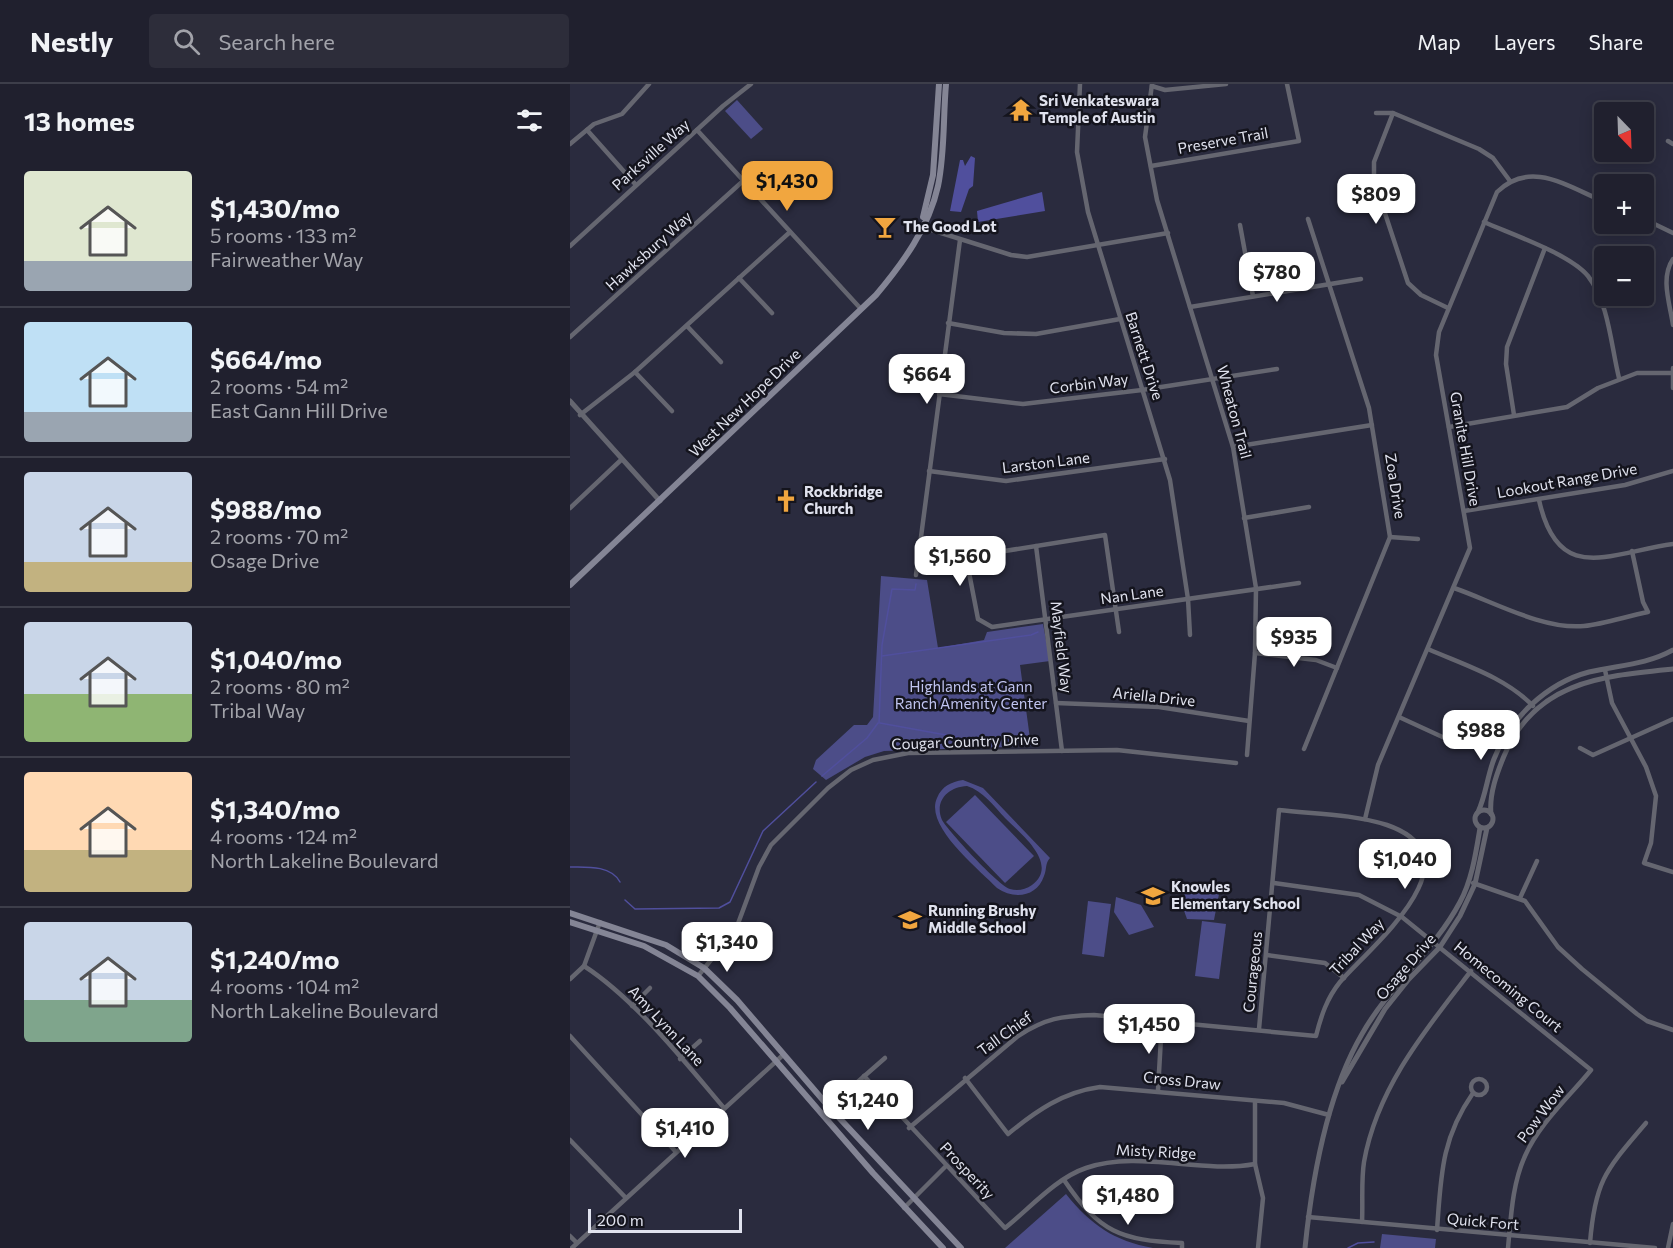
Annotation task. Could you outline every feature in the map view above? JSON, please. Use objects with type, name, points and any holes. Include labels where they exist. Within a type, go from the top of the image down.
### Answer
[{"type":"main road","name":"West New Hope Drive","points":[[921,227],[933,175],[939,84]]},
{"type":"main road","name":"West New Hope Drive","points":[[570,585],[861,309],[905,260],[932,206],[938,186],[946,84]]},
{"type":"main road","points":[[570,912],[666,945],[704,968],[736,1000],[829,1107],[961,1248]]},
{"type":"main road","points":[[570,922],[644,946],[698,976],[776,1060],[904,1208],[943,1248]]},
{"type":"street","points":[[570,144],[587,130],[622,114],[649,84]]},
{"type":"street","name":"Parksville Way","points":[[570,246],[751,84]]},
{"type":"street","name":"Barnett Drive","points":[[1080,84],[1077,152],[1088,212],[1165,459],[1188,599],[1190,635]]},
{"type":"street","points":[[1152,85],[1165,90],[1226,84]]},
{"type":"street","name":"Preserve Trail","points":[[1151,166],[1299,141],[1287,84]]},
{"type":"street","name":"Wheaton Trail","points":[[1152,85],[1145,137],[1167,233],[1233,447],[1256,588],[1255,653],[1247,754]]},
{"type":"street","points":[[1376,113],[1393,113],[1487,154],[1500,166],[1510,181],[1527,175],[1542,177],[1594,198]]},
{"type":"street","points":[[1393,113],[1372,172],[1382,209],[1408,283],[1421,295],[1448,308]]},
{"type":"street","points":[[587,130],[636,185]]},
{"type":"street","points":[[697,130],[861,309]]},
{"type":"street","name":"Hawksbury Way","points":[[570,337],[743,181]]},
{"type":"street","name":"Granite Hill Drive","points":[[1365,819],[1378,765],[1470,548],[1436,344],[1448,308],[1497,192],[1510,181]]},
{"type":"street","points":[[1382,209],[1410,201]]},
{"type":"street","name":"Zoa Drive","points":[[1304,749],[1390,537],[1372,424],[1308,219]]},
{"type":"street","points":[[1484,222],[1545,248],[1586,273],[1602,305],[1619,378]]},
{"type":"street","points":[[1654,224],[1673,233]]},
{"type":"street","points":[[1240,225],[1253,296]]},
{"type":"street","points":[[921,227],[960,240],[1027,257],[1167,233]]},
{"type":"street","points":[[580,415],[640,368],[790,232]]},
{"type":"street","points":[[916,575],[960,240]]},
{"type":"street","points":[[1514,415],[1506,364],[1507,347],[1545,248]]},
{"type":"street","points":[[1673,259],[1669,264],[1666,288],[1673,325]]},
{"type":"street","points":[[742,276],[772,313]]},
{"type":"street","points":[[1190,307],[1361,279]]},
{"type":"street","points":[[948,323],[1004,333],[1036,334],[1120,319]]},
{"type":"street","points":[[690,323],[721,362]]},
{"type":"street","points":[[1673,368],[1673,388]]},
{"type":"street","name":"Corbin Way","points":[[939,394],[1023,404],[1142,390],[1277,369]]},
{"type":"street","points":[[635,372],[672,411]]},
{"type":"street","points":[[1449,427],[1567,407],[1619,378],[1637,373],[1673,372]]},
{"type":"street","points":[[570,401],[580,415],[660,501]]},
{"type":"street","points":[[1233,447],[1372,424]]},
{"type":"street","name":"Larston Lane","points":[[929,471],[1006,481],[1165,459]]},
{"type":"street","points":[[570,508],[621,460]]},
{"type":"street","name":"Lookout Range Drive","points":[[1464,511],[1625,485],[1673,471]]},
{"type":"street","points":[[1539,500],[1549,535],[1558,547],[1580,557],[1673,544]]},
{"type":"street","points":[[1244,518],[1309,507]]},
{"type":"street","points":[[918,558],[942,561],[1105,535],[1119,632]]},
{"type":"street","points":[[1390,537],[1418,539]]},
{"type":"street","name":"Mayfield Way","points":[[1036,546],[1062,751]]},
{"type":"street","points":[[1454,588],[1560,625],[1584,626],[1648,612],[1643,602],[1632,551]]},
{"type":"street","name":"Nan Lane","points":[[966,558],[976,613],[981,623],[992,627],[1299,583]]},
{"type":"street","points":[[1428,649],[1517,690],[1534,708]]},
{"type":"street","points":[[1534,708],[1508,746],[1495,783],[1491,814],[1493,822],[1484,828],[1475,820],[1494,758],[1513,725],[1568,680],[1647,662],[1673,650]]},
{"type":"street","points":[[1255,653],[1316,660],[1337,668]]},
{"type":"street","points":[[1606,673],[1673,669]]},
{"type":"street","points":[[1606,673],[1612,703],[1646,767],[1656,796],[1651,843],[1644,863],[1673,872]]},
{"type":"street","name":"Ariella Drive","points":[[1056,704],[1159,707],[1249,721]]},
{"type":"street","points":[[1398,717],[1449,740]]},
{"type":"street","points":[[1580,748],[1593,755],[1673,719]]},
{"type":"street","name":"Cougar Country Drive","points":[[698,976],[740,921],[759,867],[771,845],[828,788],[851,770],[873,760],[898,754],[1127,751],[1236,763]]},
{"type":"street","name":"Tribal Way","points":[[1279,810],[1365,819],[1398,830],[1415,842],[1424,865],[1423,882],[1402,916],[1344,978],[1327,1000],[1316,1036]]},
{"type":"street","name":"Courageous","points":[[1259,1029],[1279,810]]},
{"type":"street","points":[[1478,812],[1487,810],[1491,814]]},
{"type":"street","name":"Osage Drive","points":[[1341,1083],[1341,1072],[1380,1005],[1434,942],[1461,900],[1484,828]]},
{"type":"street","name":"Osage Drive","points":[[1305,1248],[1308,1217],[1329,1115],[1341,1083],[1385,1009],[1440,947],[1460,916],[1475,884],[1484,828]]},
{"type":"street","points":[[1520,898],[1537,861]]},
{"type":"street","points":[[1468,882],[1520,898],[1537,915],[1558,947],[1582,969],[1642,1017],[1673,1030]]},
{"type":"street","name":"Homecoming Court","points":[[1274,883],[1359,895],[1402,916],[1591,1070]]},
{"type":"street","points":[[570,979],[584,966],[600,921]]},
{"type":"street","points":[[1267,955],[1325,963],[1344,978]]},
{"type":"street","name":"Amy Lynn Lane","points":[[584,966],[609,983],[632,1006],[724,1108]]},
{"type":"street","points":[[1362,1222],[1364,1163],[1384,1101],[1421,1034],[1471,971]]},
{"type":"street","points":[[632,1006],[650,988]]},
{"type":"street","name":"Tall Chief","points":[[909,1128],[1018,1035],[1051,1018],[1094,1015],[1316,1036]]},
{"type":"street","points":[[1158,1090],[1162,1020]]},
{"type":"street","points":[[570,1036],[676,1152]]},
{"type":"street","points":[[680,1059],[700,1041]]},
{"type":"street","points":[[572,1248],[783,1055]]},
{"type":"street","points":[[829,1107],[885,1058]]},
{"type":"street","name":"Pow Wow","points":[[1508,1248],[1515,1190],[1526,1154],[1536,1136],[1591,1070]]},
{"type":"street","name":"Prosperity","points":[[864,1076],[909,1128],[1005,1228]]},
{"type":"street","name":"Cross Draw","points":[[965,1078],[1008,1134],[1039,1111],[1081,1090],[1100,1087],[1158,1090],[1255,1101],[1303,1107],[1329,1115]]},
{"type":"street","points":[[1437,1230],[1446,1148],[1451,1130],[1473,1093]]},
{"type":"street","points":[[1255,1101],[1255,1164],[1263,1198],[1258,1248]]},
{"type":"street","points":[[1590,1243],[1593,1207],[1606,1172],[1646,1123]]},
{"type":"street","points":[[570,1140],[626,1198]]},
{"type":"street","name":"Misty Ridge","points":[[1005,1228],[1064,1180],[1084,1168],[1117,1160],[1234,1168],[1255,1164]]},
{"type":"street","points":[[904,1208],[946,1166]]},
{"type":"street","points":[[1064,1180],[1081,1204],[1108,1228],[1133,1239],[1182,1243],[1182,1248]]},
{"type":"street","name":"Quick Fort","points":[[1308,1217],[1655,1248]]},
{"type":"street","points":[[1668,1248],[1673,1224]]},
{"type":"street","points":[[570,1236],[577,1244]]},
{"type":"green space","points":[[737,100],[763,129],[751,139],[725,111]]},
{"type":"green space","name":"Highlands at Gann Ranch Amenity Center","points":[[881,576],[927,580],[938,648],[984,640],[987,632],[1043,624],[1050,661],[1020,665],[1031,746],[884,751],[865,757],[826,780],[813,769],[816,760],[854,725],[867,725],[873,717]]},
{"type":"green space","points":[[963,780],[983,788],[1050,858],[1041,883],[1031,892],[1017,895],[997,888],[955,846],[938,821],[935,809],[939,794],[951,783]],"holes":[[[967,786],[988,799],[1035,849],[1042,868],[1039,877],[1029,887],[1015,890],[1004,885],[974,858],[942,820],[940,807],[944,796],[954,789]]]},
{"type":"green space","points":[[975,795],[1034,856],[1005,883],[946,822]]},
{"type":"green space","points":[[1185,891],[1219,894],[1214,920],[1187,919],[1182,905]]},
{"type":"green space","points":[[1116,897],[1141,905],[1154,927],[1129,935],[1114,912]]},
{"type":"green space","points":[[1088,901],[1111,904],[1104,957],[1082,954]]},
{"type":"green space","points":[[1202,921],[1226,924],[1219,979],[1195,976]]},
{"type":"green space","points":[[1066,1194],[1085,1215],[1104,1230],[1126,1241],[1153,1248],[1005,1248]]},
{"type":"green space","points":[[1382,1234],[1436,1239],[1435,1248],[1380,1248]]},
{"type":"shaded area","points":[[971,156],[975,158],[973,186],[969,189],[961,212],[950,211],[960,160],[963,160],[965,166]]},
{"type":"shaded area","points":[[1042,192],[1045,211],[978,222],[977,211]]},
{"type":"waterway","points":[[879,723],[882,645],[892,589],[915,590],[916,584]]},
{"type":"waterway","points":[[882,656],[1031,635],[1038,632]]},
{"type":"waterway","points":[[822,776],[867,738],[878,723]]},
{"type":"waterway","points":[[880,723],[957,737]]},
{"type":"waterway","points":[[625,900],[635,909],[719,908],[730,902],[763,831],[816,782]]},
{"type":"waterway","points":[[570,867],[590,867],[611,872],[620,882]]},
{"type":"waterway","points":[[1348,1248],[1358,1243],[1374,1242]]},
{"type":"place","name":"Sri Venkateswara Temple of Austin","points":[[1021,110]]},
{"type":"place","name":"The Good Lot","points":[[885,227]]},
{"type":"place","name":"Rockbridge Church","points":[[786,501]]},
{"type":"place","name":"Knowles Elementary School","points":[[1153,896]]},
{"type":"place","name":"Running Brushy Middle School","points":[[910,920]]}]
